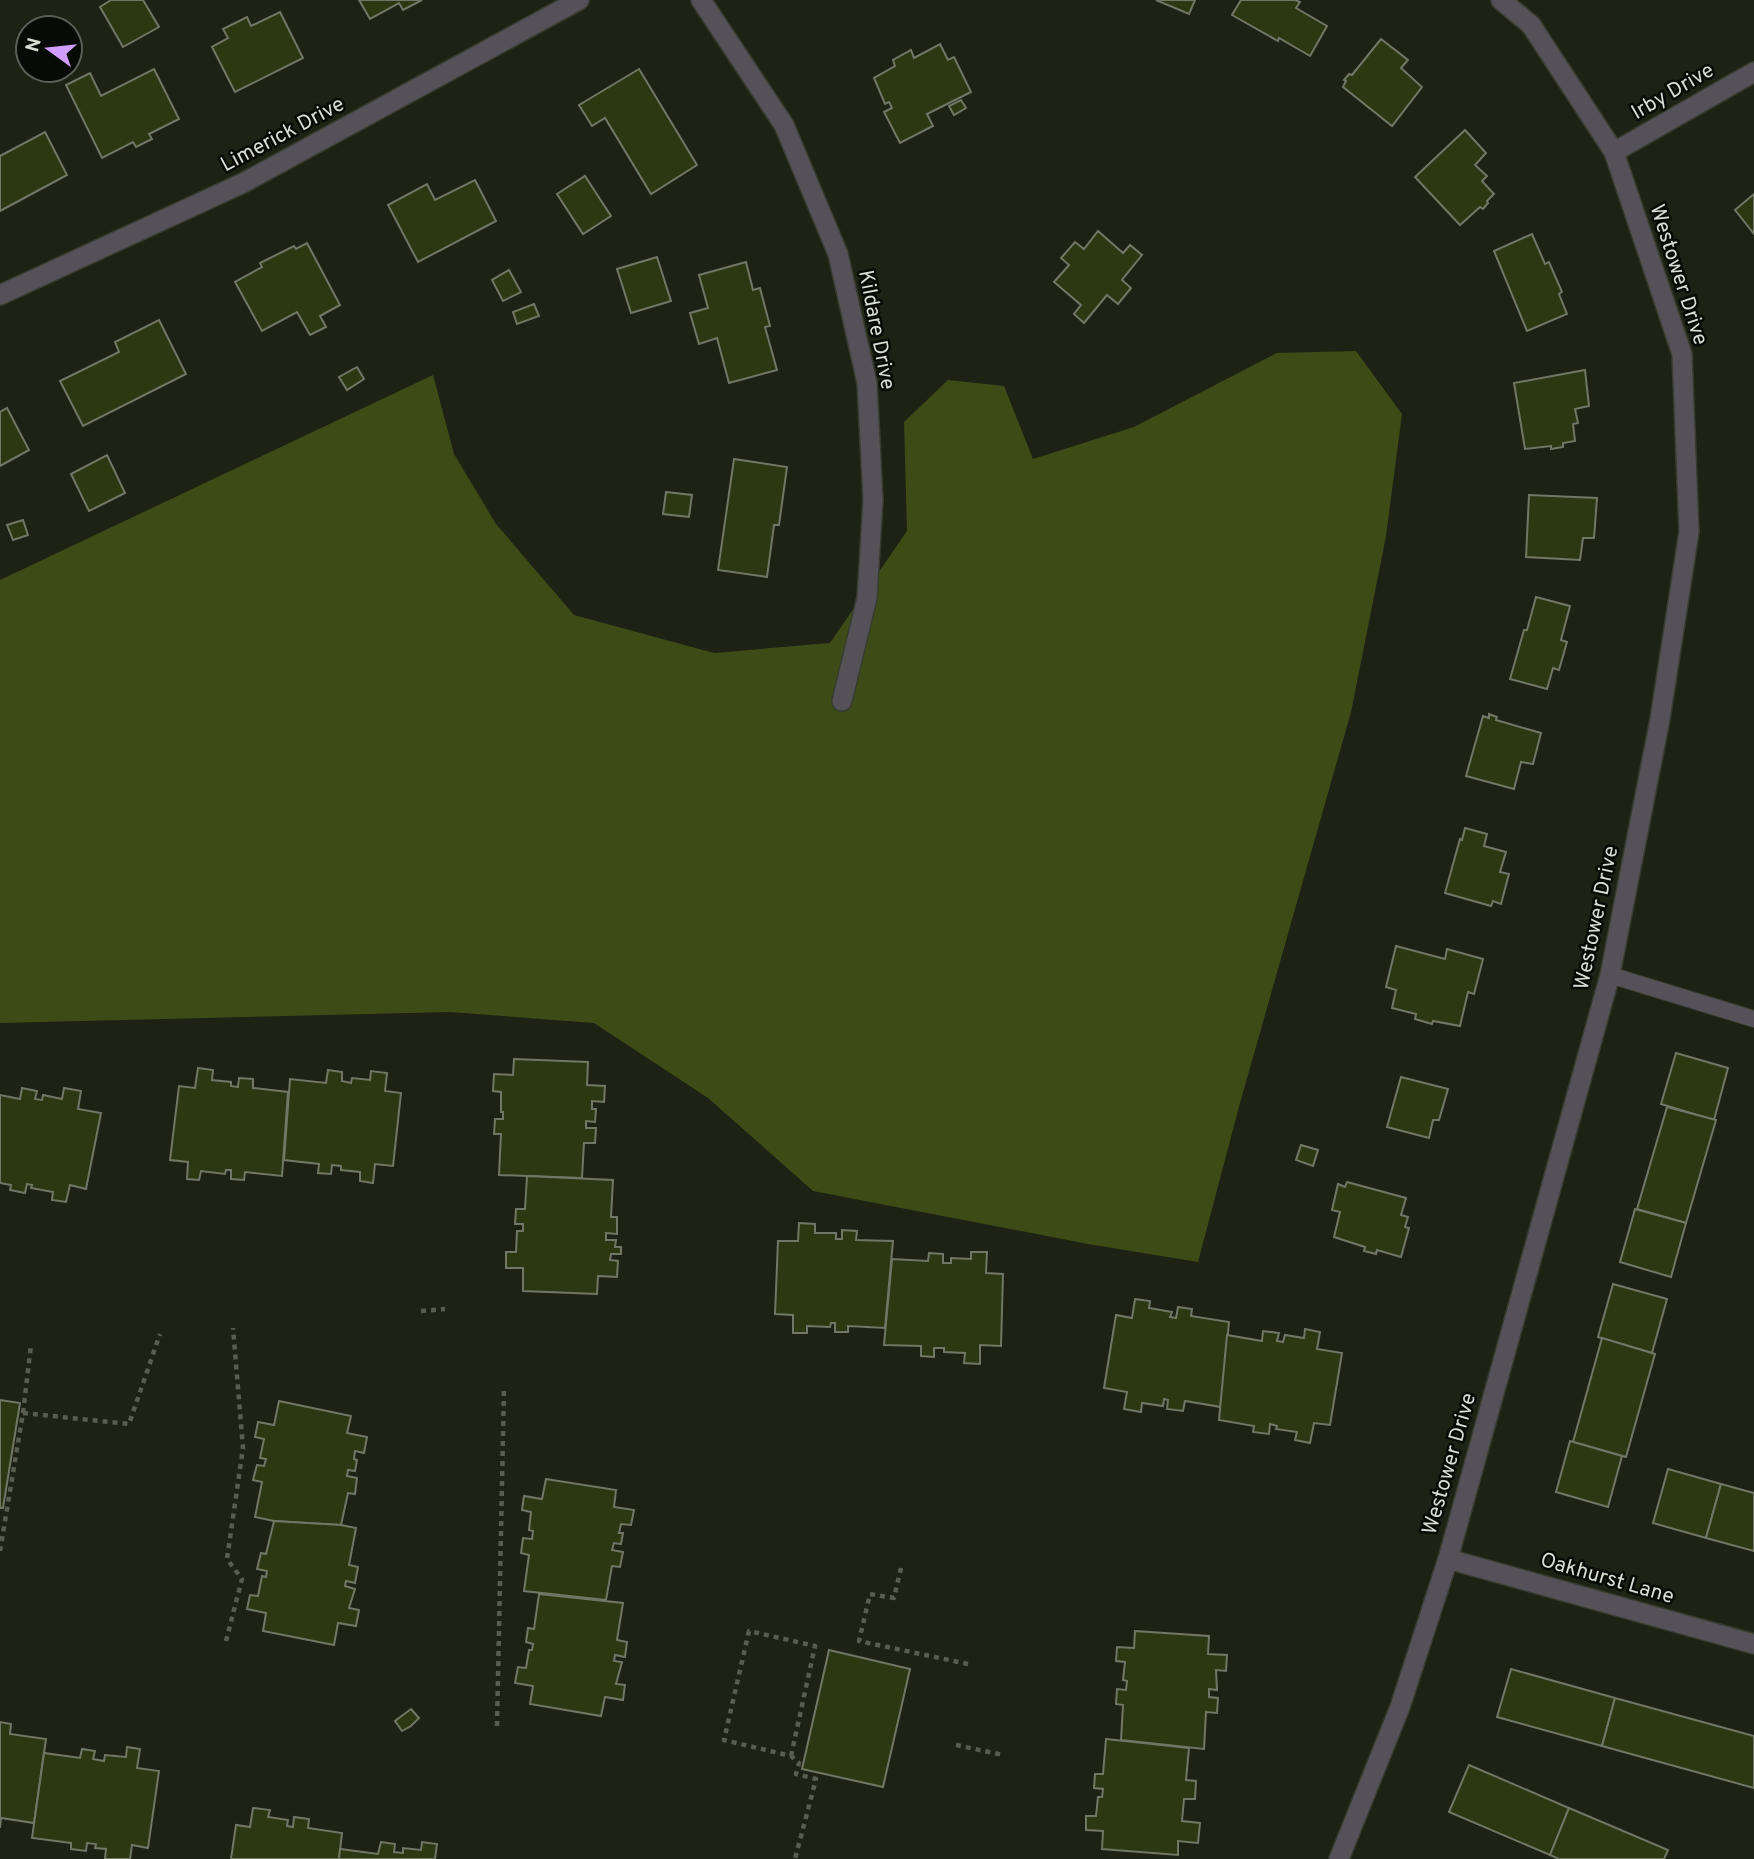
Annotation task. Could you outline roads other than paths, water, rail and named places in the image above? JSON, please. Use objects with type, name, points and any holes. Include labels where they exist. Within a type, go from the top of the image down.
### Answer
[{"type":"street","name":"Limerick Drive","points":[[0,295],[243,183],[579,0]]},
{"type":"street","name":"Kildare Drive","points":[[701,0],[784,125],[838,254],[867,383],[873,500],[867,598],[842,701]]},
{"type":"street","name":"Westower Drive","points":[[1339,1859],[1400,1707],[1448,1559],[1610,975],[1660,719],[1689,532],[1682,354],[1614,152],[1531,25],[1501,0]]},
{"type":"street","name":"Irby Drive","points":[[1614,152],[1754,72]]},
{"type":"street","name":"Oakhurst Lane","points":[[1448,1559],[1754,1644]]},
{"type":"lane","points":[[1610,975],[1754,1019]]}]
